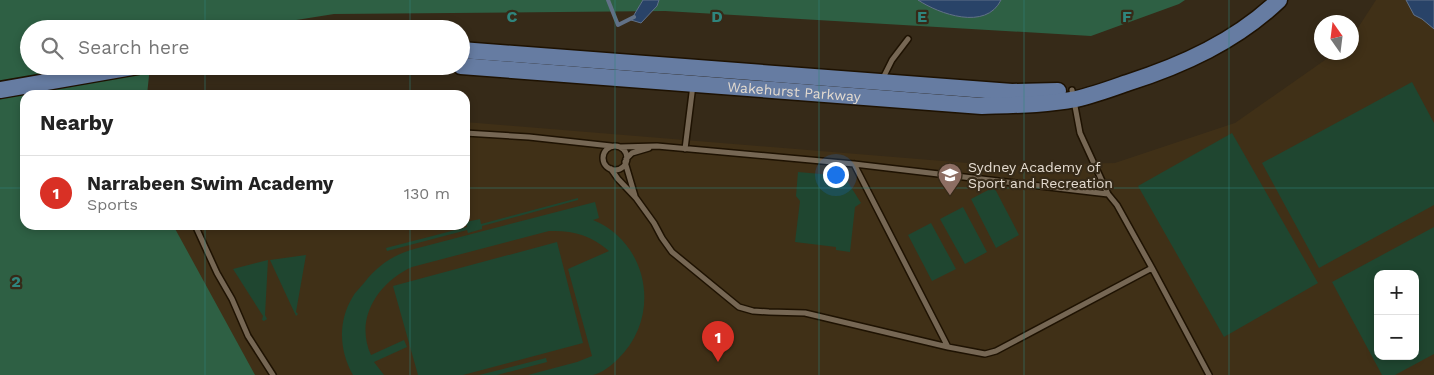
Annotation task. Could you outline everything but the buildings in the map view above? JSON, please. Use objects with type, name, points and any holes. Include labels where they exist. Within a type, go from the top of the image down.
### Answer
[{"type":"main road","name":"Wakehurst Parkway","points":[[470,51],[1012,92],[1102,93],[1182,64],[1209,50],[1241,30],[1279,0]]},
{"type":"main road","name":"Wakehurst Parkway","points":[[470,67],[982,106],[1024,105],[1073,94]]},
{"type":"main road","points":[[0,90],[86,75]]},
{"type":"lane","points":[[881,82],[892,60],[908,39]]},
{"type":"lane","points":[[685,150],[693,84]]},
{"type":"lane","points":[[1073,94],[1080,133],[1108,194],[1117,205],[1209,375]]},
{"type":"lane","points":[[470,133],[529,137],[620,147],[657,146],[854,164],[1108,194]]},
{"type":"lane","points":[[611,146],[605,151],[603,158],[605,164],[636,198],[672,252],[739,307],[752,311],[804,313],[985,354],[996,351],[1152,268]]},
{"type":"lane","points":[[611,169],[621,168],[632,153],[657,146]]},
{"type":"lane","points":[[620,147],[625,152],[636,198]]},
{"type":"lane","points":[[854,164],[948,347]]},
{"type":"lane","points":[[197,230],[217,273],[232,299],[248,336],[273,375]]},
{"type":"shaded area","name":"Sydney Academy of Sport and Recreation","points":[[1376,0],[1406,0],[1414,15],[1434,29],[1434,375],[156,375],[170,230],[470,230],[470,122],[1004,166],[1115,163],[1235,123],[1325,60],[1359,60],[1359,26]]},
{"type":"green space","points":[[0,0],[1185,0],[1179,4],[1091,36],[665,11],[334,14],[296,20],[20,20],[20,75],[149,75],[148,90],[20,90],[20,230],[176,230],[255,375],[0,375]]},
{"type":"green space","points":[[1412,82],[1434,123],[1434,205],[1319,268],[1262,163]]},
{"type":"green space","points":[[1232,133],[1318,283],[1224,337],[1138,186]]},
{"type":"green space","points":[[798,172],[844,176],[861,203],[855,207],[850,252],[836,250],[836,247],[795,242],[800,201],[796,196]]},
{"type":"green space","points":[[994,187],[1019,235],[996,248],[971,199]]},
{"type":"green space","points":[[578,198],[578,200],[482,226],[482,229],[468,233],[470,221],[480,219],[481,224]]},
{"type":"green space","points":[[595,202],[599,218],[593,220],[612,231],[627,246],[637,263],[643,282],[644,303],[641,323],[632,342],[618,359],[607,368],[593,375],[528,375],[592,356],[568,269],[609,251],[588,237],[566,231],[549,231],[412,267],[389,282],[373,303],[368,315],[367,341],[371,355],[404,340],[407,347],[374,362],[384,375],[353,375],[343,346],[342,326],[344,317],[347,307],[355,294],[375,271],[386,262],[399,254],[414,249]]},
{"type":"green space","points":[[963,207],[987,252],[965,264],[940,219]]},
{"type":"green space","points":[[931,223],[956,269],[932,281],[908,235]]},
{"type":"green space","points":[[1434,227],[1434,354],[1395,375],[1382,375],[1332,282]]},
{"type":"green space","points":[[455,230],[467,230],[387,251],[386,248]]},
{"type":"green space","points":[[557,242],[583,343],[463,375],[418,375],[393,286]]},
{"type":"green space","points":[[306,255],[296,312],[298,314],[296,316],[270,260]]},
{"type":"green space","points":[[268,260],[265,315],[267,319],[264,321],[262,320],[263,316],[233,269]]},
{"type":"green space","points":[[546,358],[547,362],[497,375],[479,375]]},
{"type":"water","points":[[643,0],[659,0],[657,6],[641,23],[631,20]]},
{"type":"water","points":[[918,0],[1001,0],[994,9],[985,15],[962,17],[938,10]]},
{"type":"water","points":[[1406,0],[1434,0],[1434,29],[1414,15]]},
{"type":"waterway","points":[[608,0],[618,25],[634,17]]},
{"type":"place","name":"Sydney Academy of Sport and Recreation","points":[[950,196]]},
{"type":"place","name":"Narrabeen Swim Academy","points":[[718,362]]}]
